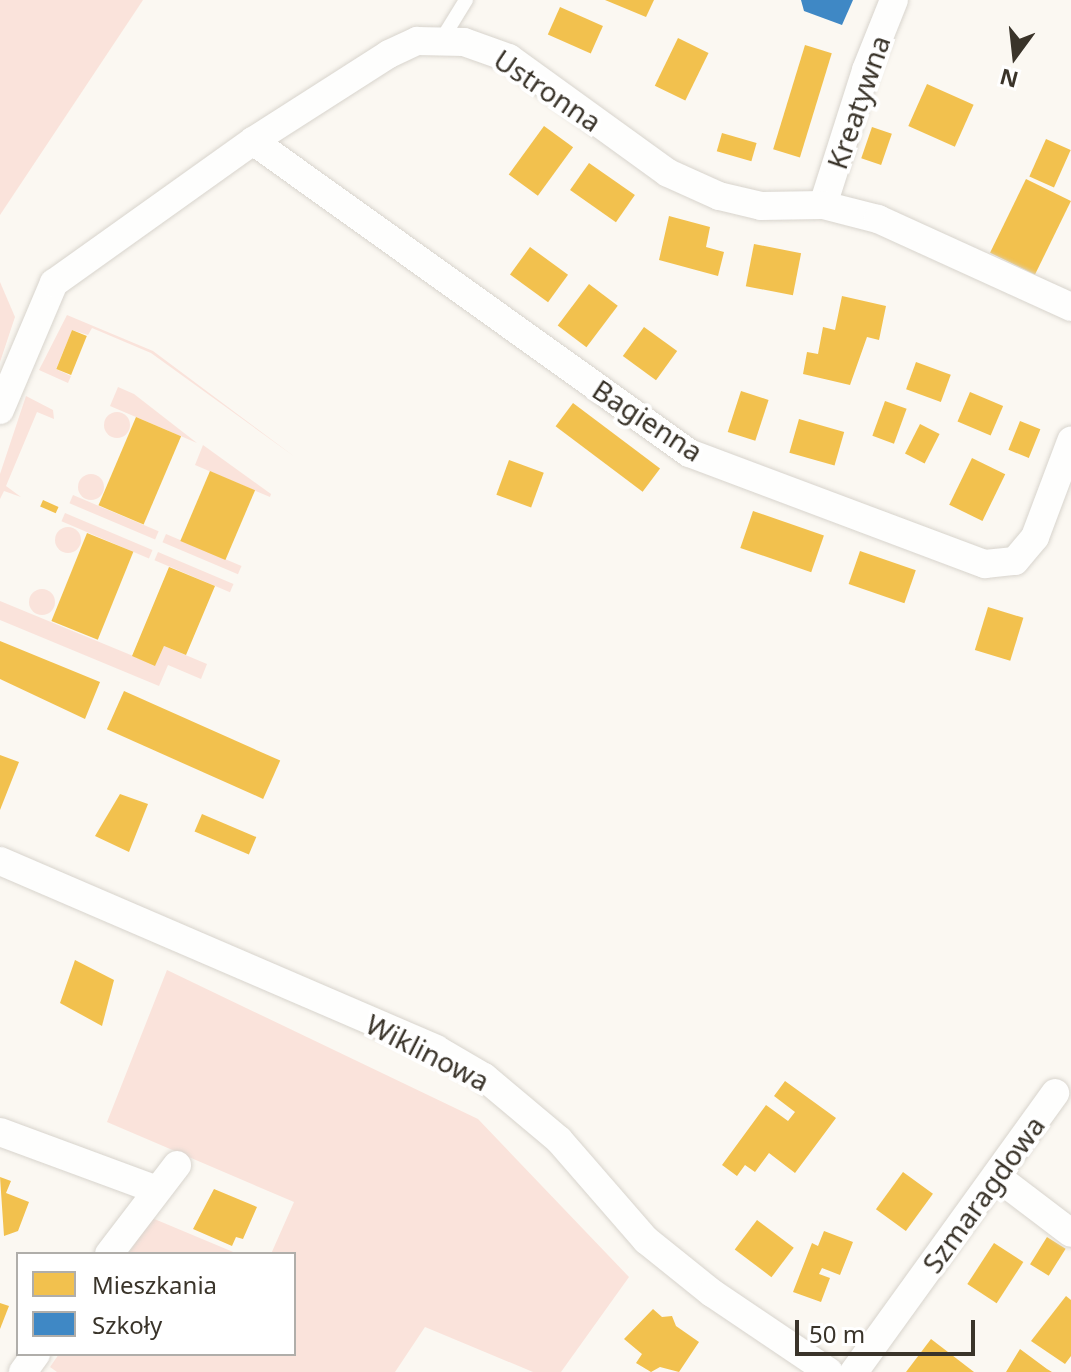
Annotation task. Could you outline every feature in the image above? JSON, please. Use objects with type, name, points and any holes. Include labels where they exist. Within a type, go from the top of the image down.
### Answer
[{"type":"street","name":"Kreatywna","points":[[823,205],[866,70],[894,0]]},
{"type":"street","name":"Ustronna","points":[[0,410],[54,283],[253,141],[389,54],[417,41],[442,39],[485,47],[509,58],[668,173],[719,196],[761,206],[823,205],[878,219],[1071,307]]},
{"type":"street","name":"Bagienna","points":[[253,141],[689,453],[985,564],[1015,561],[1035,537],[1071,441]]},
{"type":"street","name":"Wiklinowa","points":[[0,861],[436,1049],[484,1077],[559,1140],[665,1256],[829,1372]]},
{"type":"street","name":"Szmaragdowa","points":[[854,1372],[1055,1093]]},
{"type":"street","points":[[0,1132],[157,1190]]},
{"type":"street","points":[[110,1252],[177,1165]]},
{"type":"street","points":[[996,1176],[1071,1233]]},
{"type":"lane","points":[[442,39],[466,0]]},
{"type":"shaded area","points":[[0,0],[143,0],[0,215]]},
{"type":"shaded area","points":[[0,282],[15,317],[0,362]]},
{"type":"shaded area","points":[[67,315],[153,351],[295,457],[151,353],[92,328],[88,335],[72,330],[56,369],[71,376],[68,383],[39,370]]},
{"type":"shaded area","points":[[118,387],[134,394],[197,443],[110,406]]},
{"type":"shaded area","points":[[26,396],[53,410],[54,419],[37,412],[6,486],[21,497],[4,491],[0,499],[0,474]]},
{"type":"shaded area","points":[[117,412],[126,416],[130,425],[126,434],[117,438],[108,434],[104,425],[108,416]]},
{"type":"shaded area","points":[[203,445],[271,494],[270,497],[195,465]]},
{"type":"shaded area","points":[[91,474],[100,478],[104,487],[100,496],[91,500],[82,496],[78,487],[82,478]]},
{"type":"shaded area","points":[[73,495],[159,531],[155,540],[69,503]]},
{"type":"shaded area","points":[[65,513],[152,550],[149,558],[61,521]]},
{"type":"shaded area","points":[[68,527],[77,531],[81,540],[77,549],[68,553],[59,549],[55,540],[59,531]]},
{"type":"shaded area","points":[[166,534],[241,566],[238,574],[162,542]]},
{"type":"shaded area","points":[[158,552],[233,584],[230,592],[154,560]]},
{"type":"shaded area","points":[[42,589],[51,593],[55,602],[51,611],[42,615],[33,611],[29,602],[33,593]]},
{"type":"shaded area","points":[[0,601],[155,665],[164,646],[207,664],[201,679],[168,665],[159,686],[0,620]]},
{"type":"shaded area","points":[[167,970],[478,1119],[629,1277],[561,1372],[533,1372],[425,1327],[395,1372],[57,1372],[50,1367],[58,1356],[296,1356],[296,1252],[272,1252],[294,1202],[107,1122]]},
{"type":"shaded area","points":[[152,1218],[233,1252],[129,1252]]},
{"type":"building: Mieszkania","points":[[605,0],[654,0],[646,17]]},
{"type":"building: Mieszkania","points":[[560,7],[603,26],[591,54],[548,34]]},
{"type":"building: Mieszkania","points":[[678,38],[709,53],[685,101],[655,86]]},
{"type":"building: Mieszkania","points":[[805,45],[832,53],[800,157],[773,149]]},
{"type":"building: Mieszkania","points":[[927,84],[974,105],[955,147],[908,126]]},
{"type":"building: Mieszkania","points":[[544,126],[573,147],[538,196],[509,175]]},
{"type":"building: Mieszkania","points":[[872,127],[892,134],[881,165],[861,158]]},
{"type":"building: Mieszkania","points":[[722,133],[757,143],[751,161],[717,151]]},
{"type":"building: Mieszkania","points":[[1046,139],[1071,150],[1054,187],[1029,176]]},
{"type":"building: Mieszkania","points":[[589,163],[635,195],[616,222],[570,190]]},
{"type":"building: Mieszkania","points":[[1026,179],[1071,201],[1035,275],[990,253]]},
{"type":"building: Mieszkania","points":[[669,216],[710,227],[706,247],[724,252],[718,276],[659,260]]},
{"type":"building: Mieszkania","points":[[754,244],[801,253],[793,295],[746,286]]},
{"type":"building: Mieszkania","points":[[530,247],[568,275],[548,302],[510,275]]},
{"type":"building: Mieszkania","points":[[589,284],[618,306],[586,347],[558,326]]},
{"type":"building: Mieszkania","points":[[842,296],[886,306],[879,340],[867,337],[850,385],[803,374],[807,352],[818,354],[823,327],[835,330]]},
{"type":"building: Mieszkania","points":[[644,327],[677,351],[656,380],[623,356]]},
{"type":"building: Mieszkania","points":[[72,330],[87,336],[71,375],[56,369]]},
{"type":"building: Mieszkania","points":[[916,362],[951,375],[941,402],[906,389]]},
{"type":"building: Mieszkania","points":[[741,391],[769,400],[755,441],[728,432]]},
{"type":"building: Mieszkania","points":[[970,392],[1003,406],[991,436],[957,421]]},
{"type":"building: Mieszkania","points":[[885,401],[907,409],[894,444],[872,436]]},
{"type":"building: Mieszkania","points":[[573,403],[660,469],[643,492],[556,426]]},
{"type":"building: Mieszkania","points":[[136,417],[181,436],[144,525],[98,505]]},
{"type":"building: Mieszkania","points":[[799,419],[844,432],[835,466],[789,453]]},
{"type":"building: Mieszkania","points":[[1020,421],[1040,429],[1029,458],[1008,450]]},
{"type":"building: Mieszkania","points":[[920,424],[940,434],[925,463],[905,453]]},
{"type":"building: Mieszkania","points":[[972,458],[1005,474],[982,521],[949,505]]},
{"type":"building: Mieszkania","points":[[509,460],[544,473],[531,507],[496,495]]},
{"type":"building: Mieszkania","points":[[210,471],[255,490],[225,560],[180,541]]},
{"type":"building: Mieszkania","points":[[43,500],[59,507],[56,513],[40,506]]},
{"type":"building: Mieszkania","points":[[753,511],[824,535],[811,572],[740,548]]},
{"type":"building: Mieszkania","points":[[87,533],[133,552],[98,640],[51,621]]},
{"type":"building: Mieszkania","points":[[860,551],[916,570],[904,603],[849,584]]},
{"type":"building: Mieszkania","points":[[169,567],[215,586],[186,655],[164,646],[155,666],[132,656]]},
{"type":"building: Mieszkania","points":[[988,607],[1023,618],[1010,661],[975,650]]},
{"type":"building: Mieszkania","points":[[0,641],[100,682],[85,719],[0,679]]},
{"type":"building: Mieszkania","points":[[124,691],[280,761],[263,799],[107,729]]},
{"type":"building: Mieszkania","points":[[0,755],[19,762],[0,810]]},
{"type":"building: Mieszkania","points":[[120,794],[148,804],[129,852],[95,836]]},
{"type":"building: Mieszkania","points":[[202,814],[256,837],[249,855],[195,831]]},
{"type":"building: Mieszkania","points":[[75,960],[114,980],[102,1026],[60,1003]]},
{"type":"building: Mieszkania","points":[[785,1081],[836,1118],[795,1173],[769,1153],[755,1172],[745,1165],[737,1176],[722,1165],[766,1105],[788,1121],[795,1112],[774,1096]]},
{"type":"building: Mieszkania","points":[[903,1172],[933,1194],[906,1231],[876,1209]]},
{"type":"building: Mieszkania","points":[[0,1177],[11,1181],[6,1193],[29,1202],[18,1231],[4,1236]]},
{"type":"building: Mieszkania","points":[[214,1189],[257,1207],[243,1239],[236,1237],[232,1246],[193,1229]]},
{"type":"building: Mieszkania","points":[[757,1220],[794,1248],[771,1277],[735,1250]]},
{"type":"building: Mieszkania","points":[[824,1231],[853,1242],[840,1275],[822,1268],[819,1274],[830,1278],[821,1302],[793,1292],[812,1243],[818,1246]]},
{"type":"building: Mieszkania","points":[[1047,1237],[1066,1249],[1049,1276],[1030,1264]]},
{"type":"building: Mieszkania","points":[[994,1243],[1023,1262],[997,1303],[967,1284]]},
{"type":"building: Mieszkania","points":[[1066,1296],[1071,1300],[1071,1356],[1065,1364],[1031,1341]]},
{"type":"building: Mieszkania","points":[[0,1303],[9,1306],[0,1329]]},
{"type":"building: Mieszkania","points":[[653,1309],[662,1317],[672,1316],[676,1326],[699,1342],[679,1372],[660,1367],[651,1372],[636,1363],[642,1354],[624,1339]]},
{"type":"building: Mieszkania","points":[[931,1339],[961,1362],[974,1372],[906,1372]]},
{"type":"building: Mieszkania","points":[[1020,1349],[1047,1369],[1052,1372],[1006,1372]]},
{"type":"building: Szkoły","points":[[801,0],[853,0],[842,25],[804,11]]}]
